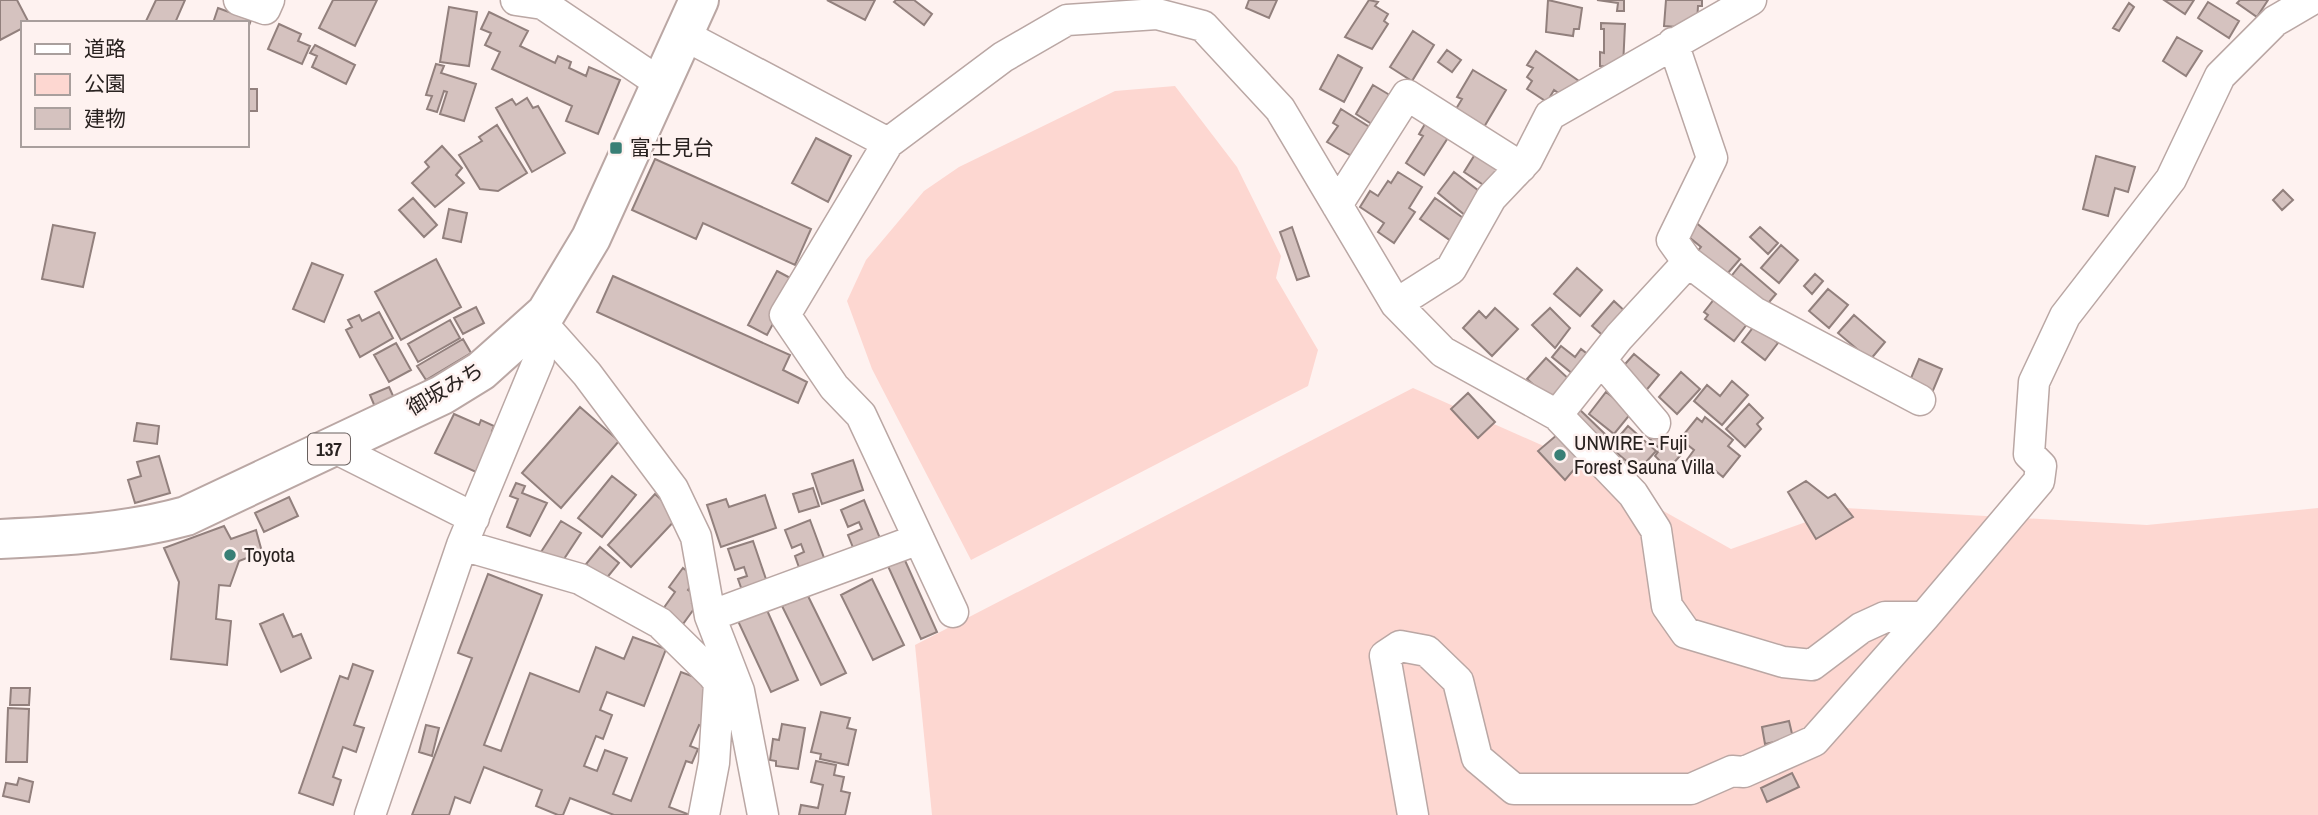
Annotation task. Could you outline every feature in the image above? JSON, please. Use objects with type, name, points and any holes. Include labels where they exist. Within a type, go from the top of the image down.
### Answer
[{"type":"highway","name":"御坂みち","points":[[0,539],[89,534],[155,524],[223,500],[442,395],[481,372],[538,320],[591,238],[663,85],[699,0]]},
{"type":"street","points":[[239,0],[265,9],[269,0]]},
{"type":"street","points":[[516,0],[543,5],[663,85]]},
{"type":"street","points":[[1396,304],[1451,269],[1491,198],[1521,167],[1542,136],[1550,114],[1751,0]]},
{"type":"street","points":[[1413,815],[1385,656],[1400,646],[1427,651],[1458,681],[1477,758],[1514,789],[1691,789],[1732,771],[1744,772],[1814,741],[2039,481],[2041,466],[2029,454],[2034,382],[2065,316],[2171,179],[2220,76],[2275,21],[2311,0]]},
{"type":"street","points":[[953,612],[861,415],[834,387],[785,315],[887,143],[1003,57],[1067,20],[1157,14],[1203,26],[1280,108],[1396,304],[1443,352],[1557,415],[1633,494],[1656,530],[1667,606],[1686,633],[1783,662],[1812,665],[1861,628],[1885,617],[1924,617]]},
{"type":"street","points":[[684,35],[887,143]]},
{"type":"street","points":[[1673,43],[1712,158],[1672,240],[1688,262],[1754,312],[1920,400]]},
{"type":"street","points":[[1337,205],[1407,95],[1521,167]]},
{"type":"street","points":[[1557,415],[1601,360],[1688,262]]},
{"type":"street","points":[[370,815],[462,545],[538,359],[538,320]]},
{"type":"street","points":[[538,320],[587,374],[673,489],[696,537],[710,616],[739,691],[763,815]]},
{"type":"street","points":[[1601,360],[1656,423]]},
{"type":"street","points":[[333,447],[474,518]]},
{"type":"street","points":[[710,616],[919,539]]},
{"type":"street","points":[[462,545],[580,579],[660,623],[713,675],[719,683],[714,763],[704,815]]},
{"type":"green space","points":[[1175,86],[1237,167],[1281,256],[1276,278],[1318,350],[1308,386],[971,560],[872,369],[847,301],[866,260],[924,191],[959,167],[1115,91]]},
{"type":"green space","points":[[1413,388],[1564,455],[1731,549],[1845,508],[2147,525],[2318,508],[2318,815],[932,815],[915,645]]},
{"type":"building","points":[[0,0],[17,0],[28,21],[21,21],[21,29],[0,40]]},
{"type":"building","points":[[156,0],[185,0],[176,21],[146,21]]},
{"type":"building","points":[[333,0],[377,0],[355,46],[319,28]]},
{"type":"building","points":[[827,0],[875,0],[865,20]]},
{"type":"building","points":[[914,0],[932,14],[924,25],[894,2]]},
{"type":"building","points":[[1249,0],[1277,0],[1269,18],[1246,8]]},
{"type":"building","points":[[1369,0],[1378,2],[1375,6],[1388,14],[1384,21],[1388,24],[1372,49],[1345,37]]},
{"type":"building","points":[[1548,0],[1582,8],[1579,29],[1574,29],[1573,36],[1546,32]]},
{"type":"building","points":[[1597,0],[1624,0],[1624,11],[1617,11],[1618,3]]},
{"type":"building","points":[[1666,0],[1702,0],[1702,6],[1698,6],[1697,23],[1691,28],[1664,26]]},
{"type":"building","points":[[2164,0],[2194,0],[2185,14]]},
{"type":"building","points":[[2240,0],[2268,0],[2257,17],[2237,3]]},
{"type":"building","points":[[2208,2],[2239,21],[2229,38],[2198,18]]},
{"type":"building","points":[[2129,3],[2134,7],[2119,31],[2113,28]]},
{"type":"building","points":[[449,7],[477,12],[469,66],[440,62]]},
{"type":"building","points":[[218,8],[251,20],[248,28],[248,21],[214,21]]},
{"type":"building","points":[[489,12],[528,31],[520,46],[555,63],[558,56],[571,62],[569,68],[586,76],[589,67],[620,80],[598,134],[566,121],[572,106],[492,69],[500,52],[485,45],[491,33],[481,29]]},
{"type":"building","points":[[1601,23],[1625,24],[1623,67],[1600,66],[1600,52],[1604,53],[1604,29],[1601,29]]},
{"type":"building","points":[[279,24],[301,34],[298,41],[310,46],[302,64],[268,49]]},
{"type":"building","points":[[1413,31],[1434,45],[1412,81],[1390,67]]},
{"type":"building","points":[[2177,37],[2202,51],[2186,76],[2163,61]]},
{"type":"building","points":[[315,45],[355,65],[346,84],[312,67],[317,56],[310,53]]},
{"type":"building","points":[[1447,50],[1461,60],[1452,72],[1438,62]]},
{"type":"building","points":[[1536,51],[1579,81],[1567,99],[1554,90],[1547,102],[1527,89],[1532,81],[1527,77],[1533,68],[1527,65]]},
{"type":"building","points":[[1338,55],[1362,68],[1344,102],[1320,89]]},
{"type":"building","points":[[436,64],[444,66],[441,73],[476,84],[464,121],[440,114],[447,92],[444,91],[437,112],[427,109],[432,96],[426,95]]},
{"type":"building","points":[[1473,70],[1506,90],[1484,127],[1456,109],[1462,99],[1457,97]]},
{"type":"building","points":[[1373,85],[1393,97],[1375,126],[1356,114]]},
{"type":"building","points":[[248,89],[257,89],[257,111],[248,111]]},
{"type":"building","points":[[527,98],[533,108],[538,106],[565,153],[532,172],[496,108],[512,99],[516,105]]},
{"type":"building","points":[[1341,109],[1371,128],[1357,159],[1327,142],[1338,126],[1333,123]]},
{"type":"building","points":[[1428,119],[1451,133],[1424,175],[1406,163],[1423,136],[1419,134]]},
{"type":"building","points":[[497,125],[527,173],[498,191],[480,189],[459,155],[482,141],[479,137]]},
{"type":"building","points":[[816,138],[851,156],[828,202],[792,183]]},
{"type":"building","points":[[442,146],[462,168],[456,175],[464,183],[435,207],[412,183],[429,167],[425,162]]},
{"type":"building","points":[[1479,148],[1503,164],[1488,188],[1464,172]]},
{"type":"building","points":[[2096,156],[2135,167],[2128,192],[2115,188],[2108,216],[2083,209]]},
{"type":"building","points":[[655,159],[811,229],[795,265],[703,223],[696,239],[632,210]]},
{"type":"building","points":[[1398,172],[1422,187],[1409,208],[1415,212],[1394,243],[1378,232],[1384,223],[1360,207],[1370,191],[1378,196]]},
{"type":"building","points":[[1454,172],[1483,194],[1466,216],[1438,193]]},
{"type":"building","points":[[2283,190],[2293,200],[2282,210],[2273,200]]},
{"type":"building","points":[[413,198],[437,225],[424,237],[399,210]]},
{"type":"building","points":[[1435,198],[1466,220],[1451,241],[1420,219]]},
{"type":"building","points":[[449,209],[467,213],[461,242],[443,238]]},
{"type":"building","points":[[1694,221],[1740,259],[1721,281],[1692,258],[1701,247],[1684,233]]},
{"type":"building","points":[[53,225],[95,233],[83,287],[42,279]]},
{"type":"building","points":[[1292,227],[1309,276],[1297,280],[1280,232]]},
{"type":"building","points":[[1760,227],[1778,243],[1768,254],[1750,237]]},
{"type":"building","points":[[1781,245],[1798,260],[1779,283],[1761,268]]},
{"type":"building","points":[[436,259],[461,307],[401,340],[375,292]]},
{"type":"building","points":[[312,263],[343,275],[324,322],[293,309]]},
{"type":"building","points":[[1741,264],[1776,294],[1764,308],[1729,279]]},
{"type":"building","points":[[1577,268],[1602,290],[1580,316],[1554,294]]},
{"type":"building","points":[[777,271],[796,281],[767,335],[748,325]]},
{"type":"building","points":[[1815,274],[1823,281],[1812,294],[1804,286]]},
{"type":"building","points":[[613,276],[790,355],[783,370],[807,382],[798,403],[597,312]]},
{"type":"building","points":[[1828,289],[1848,305],[1829,328],[1809,311]]},
{"type":"building","points":[[1719,293],[1751,319],[1734,341],[1705,319],[1708,315],[1704,312]]},
{"type":"building","points":[[1614,301],[1629,315],[1608,340],[1592,326]]},
{"type":"building","points":[[476,307],[484,323],[463,334],[454,318]]},
{"type":"building","points":[[1495,308],[1518,329],[1492,356],[1463,328],[1479,311],[1486,318]]},
{"type":"building","points":[[1550,308],[1570,328],[1555,348],[1532,325]]},
{"type":"building","points":[[379,312],[393,338],[360,357],[346,330],[352,327],[348,320],[359,315],[362,321]]},
{"type":"building","points":[[1854,315],[1885,342],[1870,360],[1838,333]]},
{"type":"building","points":[[450,320],[460,338],[418,362],[408,344]]},
{"type":"building","points":[[1755,325],[1778,343],[1765,360],[1742,342]]},
{"type":"building","points":[[463,339],[471,353],[426,380],[417,366]]},
{"type":"building","points":[[396,343],[411,370],[389,382],[374,355]]},
{"type":"building","points":[[1561,346],[1575,357],[1581,349],[1595,360],[1579,379],[1552,357]]},
{"type":"building","points":[[1634,354],[1659,375],[1644,393],[1619,371]]},
{"type":"building","points":[[1546,358],[1571,381],[1553,402],[1527,379]]},
{"type":"building","points":[[1919,359],[1942,369],[1929,400],[1906,390]]},
{"type":"building","points":[[1681,372],[1700,389],[1677,414],[1659,397]]},
{"type":"building","points":[[1732,381],[1748,395],[1722,425],[1694,401],[1707,385],[1720,396]]},
{"type":"building","points":[[389,387],[394,398],[375,407],[370,395]]},
{"type":"building","points":[[1606,392],[1632,412],[1614,434],[1589,414]]},
{"type":"building","points":[[1468,393],[1495,422],[1478,438],[1451,409]]},
{"type":"building","points":[[1749,404],[1763,418],[1757,424],[1761,429],[1745,447],[1726,429]]},
{"type":"building","points":[[580,407],[619,441],[561,508],[522,473]]},
{"type":"building","points":[[1577,407],[1605,434],[1592,446],[1565,419]]},
{"type":"building","points":[[454,414],[479,425],[481,420],[494,426],[492,431],[496,433],[478,473],[435,453]]},
{"type":"building","points":[[1705,417],[1733,440],[1728,446],[1740,456],[1723,477],[1700,458],[1693,467],[1686,461],[1694,450],[1680,439],[1697,418],[1702,422]]},
{"type":"building","points":[[137,423],[159,426],[157,444],[134,441]]},
{"type":"building","points":[[1628,426],[1656,451],[1638,471],[1610,447]]},
{"type":"building","points":[[1656,427],[1680,456],[1668,469],[1655,456],[1660,449],[1647,436]]},
{"type":"building","name":"UNWIRE - Fuji Forest Sauna Villa","points":[[1558,434],[1583,459],[1565,480],[1538,451]]},
{"type":"building","points":[[159,456],[170,493],[135,503],[128,480],[141,476],[137,462]]},
{"type":"building","points":[[853,460],[863,490],[822,504],[812,474]]},
{"type":"building","points":[[612,476],[636,495],[602,537],[578,518]]},
{"type":"building","points":[[1806,481],[1828,498],[1835,494],[1853,517],[1816,539],[1788,492]]},
{"type":"building","points":[[516,483],[525,486],[522,493],[547,503],[530,536],[507,527],[518,499],[510,496]]},
{"type":"building","points":[[813,488],[819,506],[799,512],[793,494]]},
{"type":"building","points":[[655,494],[679,516],[631,567],[608,545]]},
{"type":"building","points":[[765,495],[776,528],[721,547],[707,505],[726,499],[729,507]]},
{"type":"building","points":[[289,497],[298,516],[264,532],[255,513]]},
{"type":"building","points":[[864,500],[882,543],[856,555],[848,535],[862,529],[859,522],[848,527],[841,510]]},
{"type":"building","points":[[810,520],[827,566],[802,576],[795,556],[804,552],[801,544],[792,548],[785,530]]},
{"type":"building","points":[[561,521],[581,533],[560,565],[541,552]]},
{"type":"building","points":[[224,526],[231,539],[256,530],[262,552],[239,561],[230,586],[219,585],[216,619],[231,621],[227,665],[171,659],[179,582],[164,548]]},
{"type":"building","points":[[753,541],[769,588],[744,596],[738,579],[747,576],[744,567],[735,570],[728,549]]},
{"type":"building","points":[[600,547],[619,563],[605,580],[586,564]]},
{"type":"building","points":[[903,556],[937,632],[921,639],[887,564]]},
{"type":"building","points":[[683,568],[696,578],[688,590],[697,596],[692,603],[696,606],[683,624],[663,609],[675,592],[669,587]]},
{"type":"building","points":[[488,574],[542,595],[484,745],[501,751],[530,673],[579,692],[596,647],[624,659],[633,637],[666,649],[644,706],[607,692],[600,710],[612,715],[603,739],[596,736],[584,766],[597,771],[605,750],[627,758],[613,794],[631,801],[681,672],[713,684],[706,728],[699,725],[690,746],[698,749],[692,763],[686,761],[669,807],[690,815],[614,815],[570,798],[563,815],[558,815],[536,806],[542,790],[484,767],[470,803],[455,797],[449,815],[412,815],[472,658],[458,653]]},
{"type":"building","points":[[872,579],[904,645],[873,660],[841,595]]},
{"type":"building","points":[[807,594],[846,673],[821,685],[782,606]]},
{"type":"building","points":[[766,608],[798,680],[771,692],[738,621]]},
{"type":"building","points":[[283,614],[293,637],[301,634],[311,658],[281,672],[260,624]]},
{"type":"building","points":[[353,664],[373,671],[354,725],[364,728],[356,752],[343,747],[333,777],[341,780],[333,805],[299,793],[340,676],[348,679]]},
{"type":"building","points":[[11,688],[30,688],[29,705],[10,705]]},
{"type":"building","points":[[8,708],[29,709],[27,762],[6,762]]},
{"type":"building","points":[[821,712],[850,718],[847,728],[856,730],[848,765],[820,759],[821,754],[811,752]]},
{"type":"building","points":[[1789,721],[1793,738],[1765,744],[1762,727]]},
{"type":"building","points":[[782,724],[805,728],[798,769],[776,766],[776,761],[770,760],[773,739],[779,740]]},
{"type":"building","points":[[426,725],[439,728],[432,756],[419,752]]},
{"type":"building","points":[[816,761],[836,765],[834,775],[844,777],[841,791],[850,793],[845,815],[799,815],[801,805],[818,808],[823,785],[811,782]]},
{"type":"building","points":[[1792,773],[1799,787],[1767,802],[1761,788]]},
{"type":"building","points":[[19,778],[33,782],[29,802],[3,796],[6,783],[17,785]]},
{"type":"place","name":"富士見台","points":[[616,148]]},
{"type":"place","name":"UNWIRE - Fuji Forest Sauna Villa","points":[[1560,455]]},
{"type":"place","name":"Toyota","points":[[230,555]]}]
